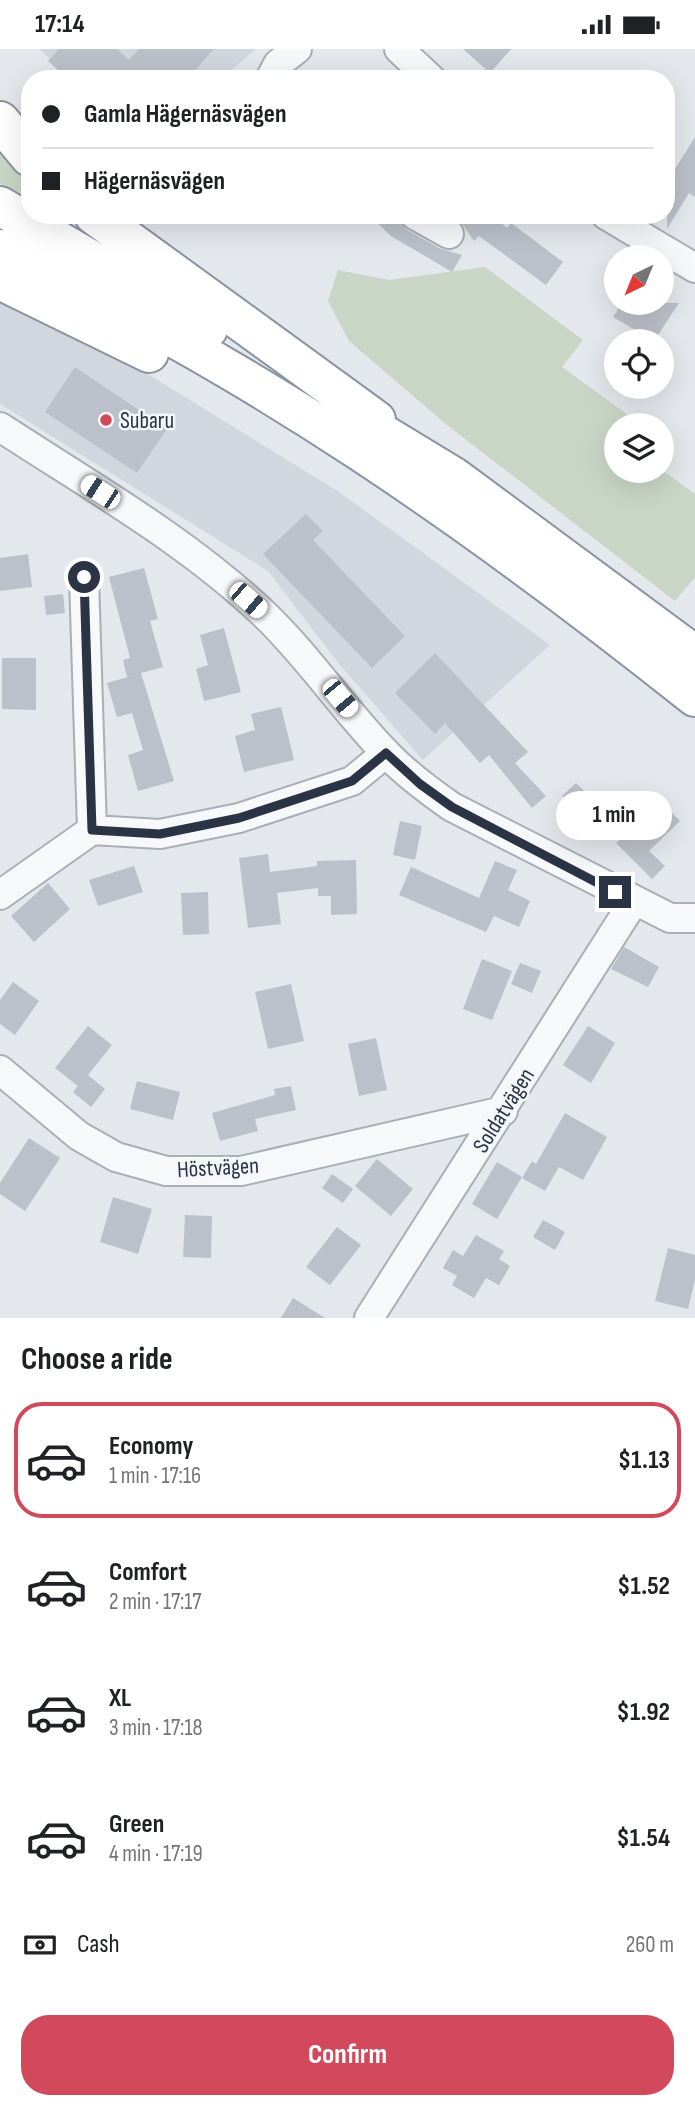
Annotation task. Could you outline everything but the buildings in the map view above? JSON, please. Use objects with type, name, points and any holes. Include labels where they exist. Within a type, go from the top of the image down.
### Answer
[{"type":"highway","points":[[0,121],[21,146]]},
{"type":"highway","points":[[0,207],[21,219]]},
{"type":"highway","points":[[29,224],[454,477]]},
{"type":"highway","points":[[106,224],[695,655]]},
{"type":"highway","points":[[0,249],[80,286],[313,419],[564,592],[695,697]]},
{"type":"highway","points":[[0,280],[221,390],[313,419]]},
{"type":"street","points":[[275,70],[278,64],[297,49]]},
{"type":"street","points":[[399,49],[421,70]]},
{"type":"street","points":[[431,224],[449,234]]},
{"type":"street","points":[[621,224],[695,268]]},
{"type":"street","points":[[0,428],[200,559],[264,614],[301,652],[386,753],[420,784],[452,807],[670,918],[695,918]]},
{"type":"street","points":[[84,577],[92,830]]},
{"type":"street","points":[[0,895],[92,830],[160,834],[239,818],[352,781],[386,753]]},
{"type":"street","name":"Soldatvägen","points":[[369,1318],[634,901]]},
{"type":"street","name":"Höstvägen","points":[[0,1070],[79,1136],[116,1157],[166,1171],[242,1171],[503,1111]]},
{"type":"shaded area","points":[[40,49],[256,49],[232,70],[60,70]]},
{"type":"shaded area","points":[[0,303],[50,320],[156,379],[339,492],[550,645],[423,760],[339,664],[268,571],[0,404]]},
{"type":"green space","points":[[0,140],[21,163],[21,193],[0,184]]},
{"type":"green space","points":[[485,267],[583,340],[562,367],[625,413],[604,413],[604,483],[674,483],[674,479],[695,494],[695,577],[675,601],[447,425],[349,341],[328,301],[338,270],[389,280]]},
{"type":"place","name":"Subaru","points":[[106,420]]},
{"type":"route","points":[[84,577],[92,830],[160,834],[239,818],[352,781],[386,753],[420,784],[452,807],[615,892]]}]
